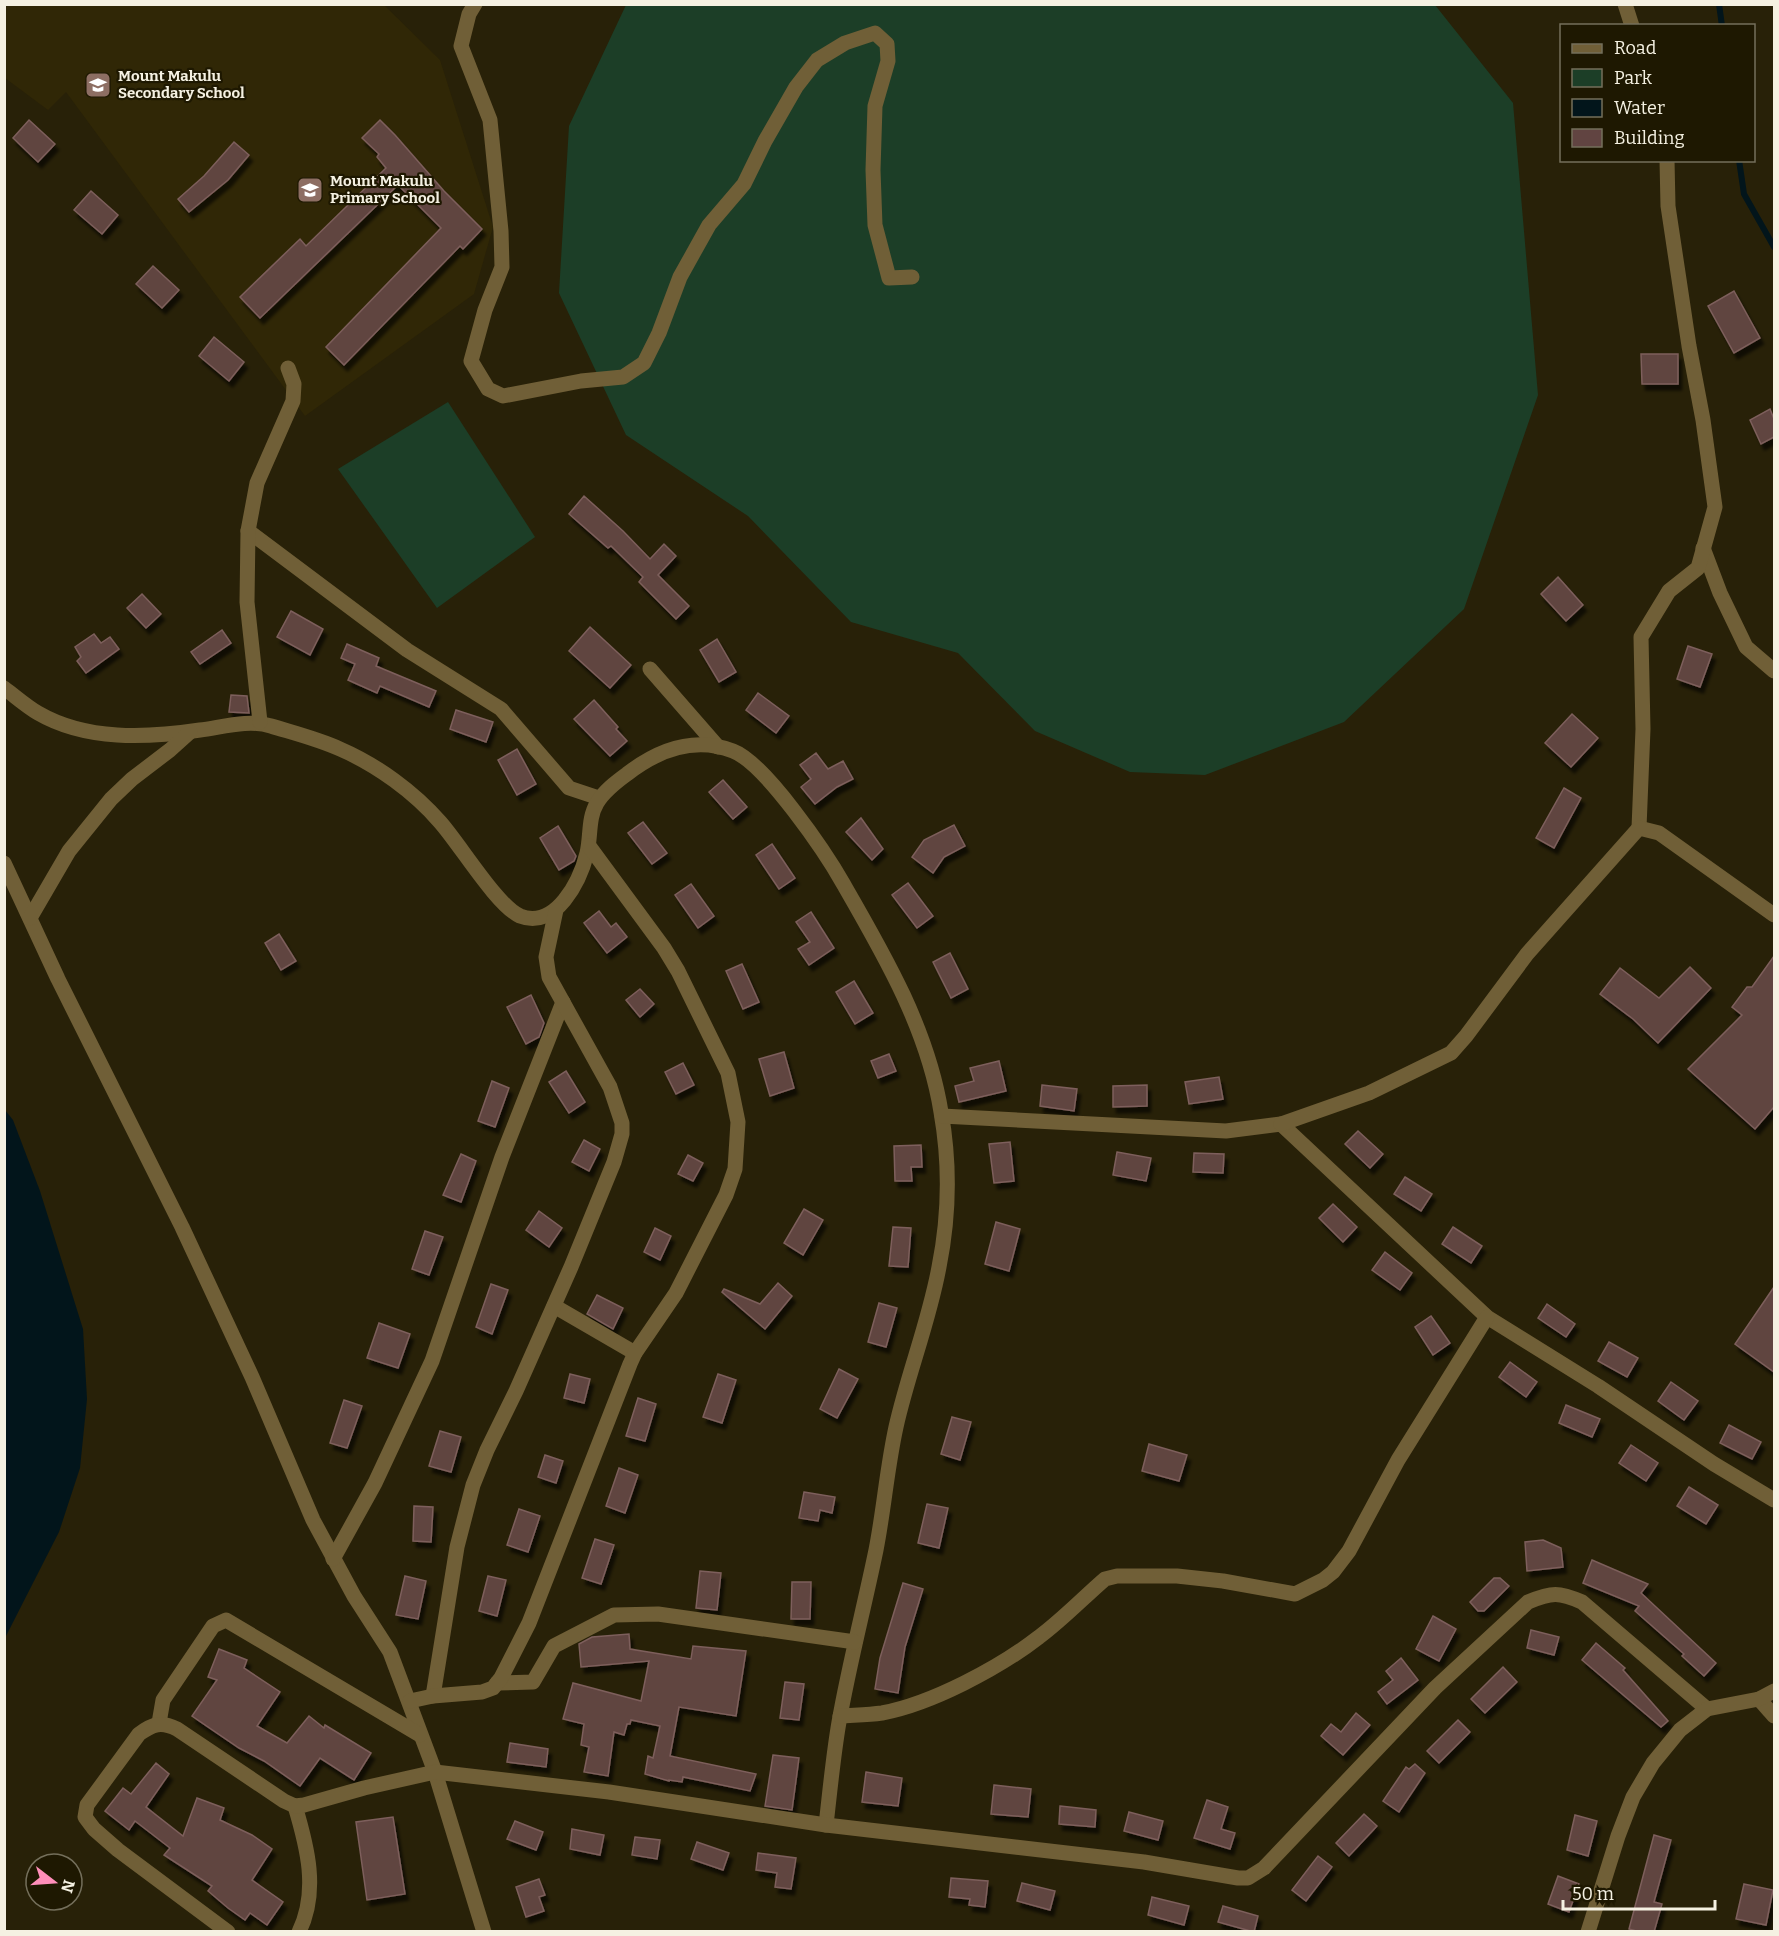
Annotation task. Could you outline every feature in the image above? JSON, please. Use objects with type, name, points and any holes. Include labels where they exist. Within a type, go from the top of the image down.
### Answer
[{"type":"street","points":[[475,4],[469,14],[461,46],[490,120],[501,231],[502,267],[485,310],[471,361],[488,389],[503,396],[581,381],[623,377],[644,363],[659,333],[680,277],[709,225],[744,184],[796,87],[818,60],[845,43],[875,33],[887,44],[888,61],[875,106],[873,170],[875,225],[889,278],[912,277]]},
{"type":"street","points":[[1625,4],[1631,24]]},
{"type":"street","points":[[942,1116],[1226,1131],[1281,1124],[1369,1093],[1451,1053],[1527,954],[1639,828],[1643,729],[1641,637],[1670,591],[1698,568],[1715,507],[1668,206],[1667,162]]},
{"type":"street","points":[[260,722],[247,602],[248,531],[257,483],[293,401],[294,384],[288,368]]},
{"type":"street","points":[[248,531],[407,650],[501,709],[569,788],[599,798]]},
{"type":"street","points":[[1703,548],[1720,594],[1746,647],[1774,671]]},
{"type":"street","points":[[650,669],[718,747]]},
{"type":"street","points":[[4,688],[37,712],[57,722],[90,731],[125,736],[161,736],[260,722],[340,748],[380,771],[436,817],[509,909],[528,918],[548,943]]},
{"type":"street","points":[[30,918],[69,851],[111,799],[189,732]]},
{"type":"street","points":[[434,1696],[457,1547],[473,1485],[554,1306],[615,1162],[622,1134],[622,1123],[610,1087],[546,968],[548,943],[556,910],[577,880],[584,864],[589,846],[592,813],[599,798],[632,770],[672,748],[693,744],[735,751],[750,760],[807,828],[831,862],[866,923],[915,1021],[933,1070],[942,1116],[947,1195],[939,1270],[895,1431],[877,1547],[840,1716],[826,1825]]},
{"type":"street","points":[[1639,828],[1659,832],[1774,915]]},
{"type":"street","points":[[410,1701],[434,1696],[482,1692],[493,1688],[497,1683],[529,1623],[635,1353],[676,1293],[726,1195],[735,1169],[738,1122],[728,1072],[678,971],[664,948],[589,846]]},
{"type":"street","points":[[584,864],[600,861]]},
{"type":"street","points":[[4,863],[58,979],[182,1227],[252,1377],[313,1520],[333,1559],[390,1652],[435,1772],[484,1932]]},
{"type":"street","points":[[528,918],[546,916],[556,910]]},
{"type":"street","points":[[333,1559],[375,1483],[432,1361],[502,1157],[563,1002]]},
{"type":"street","points":[[1281,1124],[1487,1317],[1598,1386],[1714,1464],[1774,1500]]},
{"type":"street","points":[[554,1306],[635,1353]]},
{"type":"street","points":[[840,1716],[881,1713],[907,1707],[958,1685],[1008,1658],[1038,1638],[1105,1579],[1117,1576],[1177,1576],[1295,1594],[1323,1580],[1333,1572],[1349,1551],[1398,1460],[1487,1317]]},
{"type":"street","points":[[228,1932],[118,1850],[94,1829],[86,1817],[87,1805],[139,1734],[149,1726],[159,1723],[177,1729],[284,1801],[295,1806],[435,1772],[609,1792],[826,1825],[1144,1862],[1248,1878],[1264,1868],[1436,1688],[1528,1602],[1546,1595],[1564,1594],[1582,1602],[1707,1709]]},
{"type":"street","points":[[497,1683],[533,1682],[554,1646],[614,1615],[658,1614],[855,1642]]},
{"type":"street","points":[[159,1723],[164,1700],[213,1626],[226,1620],[420,1735]]},
{"type":"street","points":[[1588,1932],[1618,1836],[1633,1797],[1653,1763],[1680,1730],[1707,1709],[1759,1699],[1774,1691]]},
{"type":"street","points":[[1759,1699],[1774,1716]]},
{"type":"street","points":[[295,1806],[304,1836],[310,1891],[307,1916],[299,1932]]},
{"type":"shaded area","name":"Mount Makulu Primary School","points":[[5,5],[384,5],[440,60],[493,227],[474,294],[305,416],[66,92],[48,110],[5,78]]},
{"type":"green space","points":[[626,5],[1435,5],[1513,103],[1538,395],[1464,609],[1344,722],[1205,775],[1130,772],[1035,731],[958,653],[851,622],[748,516],[626,435],[559,293],[569,126]]},
{"type":"green space","points":[[448,402],[535,537],[437,608],[338,469]]},
{"type":"water","points":[[5,1110],[13,1120],[40,1191],[83,1329],[87,1399],[80,1468],[59,1532],[5,1638]]},
{"type":"building","points":[[29,120],[55,144],[38,162],[13,138]]},
{"type":"building","points":[[380,120],[482,229],[463,249],[460,246],[344,365],[326,347],[441,228],[398,185],[260,318],[240,297],[300,239],[306,246],[386,168],[377,157],[379,154],[362,138]]},
{"type":"building","points":[[234,142],[249,155],[228,180],[189,212],[178,199],[204,176]]},
{"type":"building","points":[[91,191],[118,215],[102,234],[74,210]]},
{"type":"building","points":[[153,266],[179,290],[162,308],[136,284]]},
{"type":"building","points":[[1734,291],[1760,338],[1734,353],[1708,306]]},
{"type":"building","points":[[214,337],[244,362],[229,381],[199,356]]},
{"type":"building","points":[[1641,354],[1678,354],[1678,384],[1642,384]]},
{"type":"building","points":[[1770,409],[1774,419],[1774,437],[1761,444],[1750,420]]},
{"type":"building","points":[[584,496],[650,559],[664,544],[676,556],[658,575],[689,606],[676,619],[639,582],[643,577],[611,546],[608,548],[569,514]]},
{"type":"building","points":[[1558,577],[1583,605],[1566,621],[1541,594]]},
{"type":"building","points":[[142,594],[161,614],[146,628],[127,608]]},
{"type":"building","points":[[291,611],[323,629],[310,655],[277,637]]},
{"type":"building","points":[[590,627],[631,665],[610,688],[569,651]]},
{"type":"building","points":[[222,630],[231,643],[200,664],[191,652]]},
{"type":"building","points":[[94,634],[101,643],[110,637],[119,649],[86,673],[77,661],[81,657],[75,647]]},
{"type":"building","points":[[717,639],[736,672],[719,682],[700,650]]},
{"type":"building","points":[[347,644],[379,658],[376,666],[436,691],[429,707],[380,686],[377,693],[348,680],[355,664],[341,658]]},
{"type":"building","points":[[1688,646],[1712,654],[1700,687],[1677,679]]},
{"type":"building","points":[[758,693],[789,716],[776,733],[746,710]]},
{"type":"building","points":[[231,695],[247,696],[249,713],[229,712]]},
{"type":"building","points":[[594,700],[627,741],[610,756],[574,719]]},
{"type":"building","points":[[456,710],[493,722],[486,742],[450,729]]},
{"type":"building","points":[[1572,714],[1598,738],[1571,767],[1545,743]]},
{"type":"building","points":[[517,749],[536,784],[517,795],[498,760]]},
{"type":"building","points":[[816,753],[828,769],[843,761],[853,779],[837,787],[815,804],[801,787],[811,779],[800,765]]},
{"type":"building","points":[[723,780],[747,807],[733,819],[709,792]]},
{"type":"building","points":[[1564,788],[1581,798],[1554,848],[1536,838]]},
{"type":"building","points":[[861,818],[883,849],[872,860],[846,832]]},
{"type":"building","points":[[643,822],[667,853],[652,864],[628,833]]},
{"type":"building","points":[[954,825],[965,846],[944,857],[933,873],[912,857],[924,840]]},
{"type":"building","points":[[558,826],[576,856],[574,861],[559,870],[540,838]]},
{"type":"building","points":[[772,844],[795,878],[779,889],[756,855]]},
{"type":"building","points":[[908,883],[933,916],[917,928],[892,895]]},
{"type":"building","points":[[691,884],[714,916],[698,928],[675,895]]},
{"type":"building","points":[[599,911],[611,927],[616,923],[627,937],[607,953],[584,923]]},
{"type":"building","points":[[811,912],[834,948],[809,965],[798,949],[810,942],[796,922]]},
{"type":"building","points":[[279,934],[296,961],[281,970],[265,943]]},
{"type":"building","points":[[950,953],[968,989],[951,998],[933,962]]},
{"type":"building","points":[[1774,956],[1774,1107],[1755,1129],[1688,1069],[1742,1015],[1732,1007],[1747,987],[1752,987]]},
{"type":"building","points":[[742,964],[759,1002],[743,1009],[726,971]]},
{"type":"building","points":[[1690,967],[1711,988],[1658,1043],[1633,1019],[1600,994],[1620,968],[1659,998]]},
{"type":"building","points":[[854,981],[873,1013],[855,1024],[836,992]]},
{"type":"building","points":[[640,989],[654,1004],[640,1017],[626,1000]]},
{"type":"building","points":[[531,995],[544,1023],[539,1037],[526,1044],[507,1007]]},
{"type":"building","points":[[784,1052],[794,1088],[770,1096],[759,1059]]},
{"type":"building","points":[[889,1054],[896,1071],[878,1078],[871,1061]]},
{"type":"building","points":[[999,1061],[1006,1091],[959,1102],[955,1086],[974,1081],[970,1068]]},
{"type":"building","points":[[683,1063],[694,1085],[676,1094],[665,1072]]},
{"type":"building","points":[[566,1071],[585,1102],[569,1113],[549,1082]]},
{"type":"building","points":[[1219,1077],[1223,1099],[1189,1104],[1185,1082]]},
{"type":"building","points":[[492,1081],[509,1088],[495,1127],[478,1121]]},
{"type":"building","points":[[1042,1085],[1077,1089],[1074,1111],[1040,1106]]},
{"type":"building","points":[[1147,1085],[1147,1106],[1113,1107],[1113,1086]]},
{"type":"building","points":[[1358,1131],[1383,1154],[1370,1168],[1345,1144]]},
{"type":"building","points":[[584,1140],[600,1149],[589,1171],[572,1162]]},
{"type":"building","points":[[1010,1142],[1014,1181],[994,1183],[989,1144]]},
{"type":"building","points":[[921,1145],[922,1167],[911,1167],[912,1181],[895,1181],[894,1146]]},
{"type":"building","points":[[1117,1152],[1151,1158],[1146,1181],[1113,1175]]},
{"type":"building","points":[[1194,1153],[1224,1154],[1223,1173],[1193,1172]]},
{"type":"building","points":[[461,1154],[476,1161],[461,1202],[443,1195]]},
{"type":"building","points":[[688,1155],[703,1163],[693,1181],[678,1174]]},
{"type":"building","points":[[1405,1177],[1432,1194],[1421,1211],[1394,1194]]},
{"type":"building","points":[[1333,1204],[1357,1227],[1343,1242],[1319,1218]]},
{"type":"building","points":[[804,1209],[823,1220],[803,1255],[784,1243]]},
{"type":"building","points":[[539,1211],[562,1228],[549,1247],[526,1230]]},
{"type":"building","points":[[996,1222],[1020,1229],[1009,1271],[985,1264]]},
{"type":"building","points":[[893,1227],[911,1228],[908,1267],[889,1266]]},
{"type":"building","points":[[1453,1227],[1482,1246],[1471,1263],[1442,1244]]},
{"type":"building","points":[[655,1228],[671,1236],[660,1260],[644,1252]]},
{"type":"building","points":[[425,1231],[443,1237],[429,1275],[412,1269]]},
{"type":"building","points":[[1385,1252],[1412,1273],[1400,1290],[1372,1270]]},
{"type":"building","points":[[778,1283],[792,1296],[765,1329],[722,1292],[724,1289],[760,1304]]},
{"type":"building","points":[[491,1284],[508,1290],[492,1334],[476,1327]]},
{"type":"building","points":[[1774,1287],[1774,1372],[1735,1344]]},
{"type":"building","points":[[597,1295],[623,1308],[613,1329],[587,1314]]},
{"type":"building","points":[[879,1303],[897,1308],[886,1347],[868,1342]]},
{"type":"building","points":[[1547,1304],[1575,1324],[1566,1337],[1538,1318]]},
{"type":"building","points":[[1431,1316],[1450,1343],[1433,1355],[1415,1327]]},
{"type":"building","points":[[379,1323],[410,1334],[398,1368],[367,1358]]},
{"type":"building","points":[[1609,1342],[1638,1358],[1627,1377],[1598,1361]]},
{"type":"building","points":[[1510,1362],[1537,1382],[1526,1397],[1499,1377]]},
{"type":"building","points":[[839,1369],[858,1379],[837,1418],[820,1409]]},
{"type":"building","points":[[570,1374],[590,1379],[584,1403],[564,1398]]},
{"type":"building","points":[[718,1374],[736,1380],[722,1423],[703,1417]]},
{"type":"building","points":[[1671,1382],[1698,1401],[1684,1420],[1658,1401]]},
{"type":"building","points":[[638,1398],[656,1404],[645,1441],[626,1436]]},
{"type":"building","points":[[344,1400],[362,1406],[347,1448],[330,1443]]},
{"type":"building","points":[[1566,1405],[1600,1419],[1592,1437],[1559,1423]]},
{"type":"building","points":[[952,1417],[971,1422],[960,1460],[941,1454]]},
{"type":"building","points":[[1729,1425],[1761,1442],[1752,1459],[1720,1443]]},
{"type":"building","points":[[440,1431],[461,1437],[451,1472],[429,1466]]},
{"type":"building","points":[[1149,1444],[1187,1455],[1179,1481],[1142,1471]]},
{"type":"building","points":[[1631,1445],[1658,1463],[1646,1481],[1619,1463]]},
{"type":"building","points":[[545,1455],[563,1461],[556,1483],[538,1477]]},
{"type":"building","points":[[619,1468],[638,1475],[625,1513],[606,1506]]},
{"type":"building","points":[[1689,1487],[1718,1505],[1706,1524],[1677,1506]]},
{"type":"building","points":[[804,1492],[835,1497],[832,1513],[820,1510],[818,1521],[799,1518]]},
{"type":"building","points":[[927,1504],[948,1508],[939,1548],[918,1543]]},
{"type":"building","points":[[414,1506],[433,1507],[431,1542],[413,1541]]},
{"type":"building","points":[[519,1509],[540,1516],[528,1552],[507,1545]]},
{"type":"building","points":[[595,1539],[614,1545],[601,1584],[582,1578]]},
{"type":"building","points":[[1543,1540],[1561,1548],[1563,1567],[1527,1571],[1525,1542]]},
{"type":"building","points":[[1592,1560],[1648,1584],[1641,1593],[1716,1663],[1704,1676],[1682,1656],[1684,1654],[1635,1611],[1639,1606],[1583,1583]]},
{"type":"building","points":[[700,1571],[721,1573],[717,1610],[696,1608]]},
{"type":"building","points":[[405,1576],[426,1581],[418,1619],[396,1615]]},
{"type":"building","points":[[488,1576],[506,1580],[497,1616],[479,1611]]},
{"type":"building","points":[[1494,1578],[1500,1578],[1509,1586],[1484,1611],[1478,1611],[1470,1602]]},
{"type":"building","points":[[792,1582],[811,1582],[810,1619],[791,1619]]},
{"type":"building","points":[[903,1583],[923,1589],[905,1647],[898,1693],[875,1689],[880,1658]]},
{"type":"building","points":[[1433,1616],[1456,1629],[1439,1661],[1416,1649]]},
{"type":"building","points":[[1531,1630],[1559,1637],[1554,1655],[1527,1648]]},
{"type":"building","points":[[629,1634],[630,1649],[691,1659],[693,1646],[746,1651],[736,1716],[679,1707],[670,1756],[756,1774],[750,1791],[683,1777],[682,1782],[669,1781],[645,1774],[648,1756],[653,1758],[660,1726],[631,1720],[630,1724],[627,1724],[624,1735],[614,1732],[608,1776],[584,1772],[589,1747],[581,1745],[584,1724],[563,1719],[573,1683],[641,1701],[649,1661],[581,1667],[579,1644],[592,1637]]},
{"type":"building","points":[[1596,1643],[1625,1668],[1623,1670],[1668,1721],[1661,1727],[1582,1660]]},
{"type":"building","points":[[219,1649],[247,1660],[244,1668],[280,1692],[257,1726],[287,1743],[309,1716],[324,1728],[325,1725],[371,1753],[354,1780],[320,1758],[300,1786],[192,1716],[217,1680],[208,1677]]},
{"type":"building","points":[[1401,1658],[1418,1680],[1387,1704],[1378,1692],[1393,1680],[1386,1671]]},
{"type":"building","points":[[1503,1667],[1517,1682],[1485,1713],[1471,1699]]},
{"type":"building","points":[[785,1682],[804,1684],[799,1720],[780,1718]]},
{"type":"building","points":[[1356,1713],[1370,1725],[1343,1755],[1321,1736],[1331,1724],[1341,1732]]},
{"type":"building","points":[[1458,1720],[1470,1732],[1439,1763],[1427,1751]]},
{"type":"building","points":[[510,1743],[548,1749],[546,1767],[507,1762]]},
{"type":"building","points":[[773,1755],[799,1758],[792,1810],[765,1806]]},
{"type":"building","points":[[156,1763],[169,1774],[146,1807],[183,1836],[197,1798],[224,1808],[220,1820],[252,1835],[272,1849],[252,1880],[283,1902],[267,1925],[250,1913],[245,1920],[228,1908],[208,1891],[212,1886],[164,1855],[170,1848],[135,1821],[129,1830],[105,1811],[123,1788],[131,1794]]},
{"type":"building","points":[[1415,1764],[1425,1773],[1399,1812],[1383,1801],[1406,1767],[1409,1769]]},
{"type":"building","points":[[866,1772],[902,1778],[898,1806],[862,1802]]},
{"type":"building","points":[[994,1785],[1031,1789],[1028,1817],[991,1814]]},
{"type":"building","points":[[1207,1800],[1228,1807],[1221,1829],[1235,1833],[1230,1849],[1194,1838]]},
{"type":"building","points":[[1060,1806],[1096,1810],[1095,1827],[1059,1824]]},
{"type":"building","points":[[1129,1812],[1163,1821],[1158,1840],[1124,1831]]},
{"type":"building","points":[[1364,1814],[1377,1826],[1349,1856],[1336,1843]]},
{"type":"building","points":[[1575,1815],[1597,1821],[1588,1856],[1567,1850]]},
{"type":"building","points":[[393,1817],[405,1894],[367,1900],[356,1822]]},
{"type":"building","points":[[515,1821],[543,1832],[536,1850],[507,1839]]},
{"type":"building","points":[[572,1829],[604,1835],[600,1855],[570,1849]]},
{"type":"building","points":[[1654,1835],[1671,1840],[1654,1902],[1662,1904],[1654,1932],[1640,1932],[1629,1929]]},
{"type":"building","points":[[635,1837],[660,1840],[657,1859],[632,1855]]},
{"type":"building","points":[[697,1842],[729,1853],[723,1870],[691,1859]]},
{"type":"building","points":[[758,1853],[796,1858],[791,1889],[775,1887],[777,1873],[756,1870]]},
{"type":"building","points":[[1318,1856],[1332,1867],[1306,1901],[1292,1890]]},
{"type":"building","points":[[1558,1876],[1579,1884],[1569,1912],[1548,1904]]},
{"type":"building","points":[[951,1878],[988,1881],[985,1907],[969,1905],[970,1899],[949,1897]]},
{"type":"building","points":[[539,1879],[545,1895],[539,1897],[544,1911],[526,1917],[516,1887]]},
{"type":"building","points":[[1022,1883],[1055,1891],[1050,1910],[1017,1901]]},
{"type":"building","points":[[1744,1884],[1773,1890],[1766,1925],[1736,1919]]},
{"type":"building","points":[[1152,1897],[1189,1906],[1184,1925],[1148,1915]]},
{"type":"building","points":[[1223,1906],[1258,1916],[1254,1932],[1218,1922]]},
{"type":"waterway","points":[[1719,4],[1722,24]]},
{"type":"waterway","points":[[1739,162],[1744,194],[1774,247]]},
{"type":"place","name":"Mount Makulu Secondary School","points":[[98,85]]},
{"type":"place","name":"Mount Makulu Primary School","points":[[310,190]]}]
